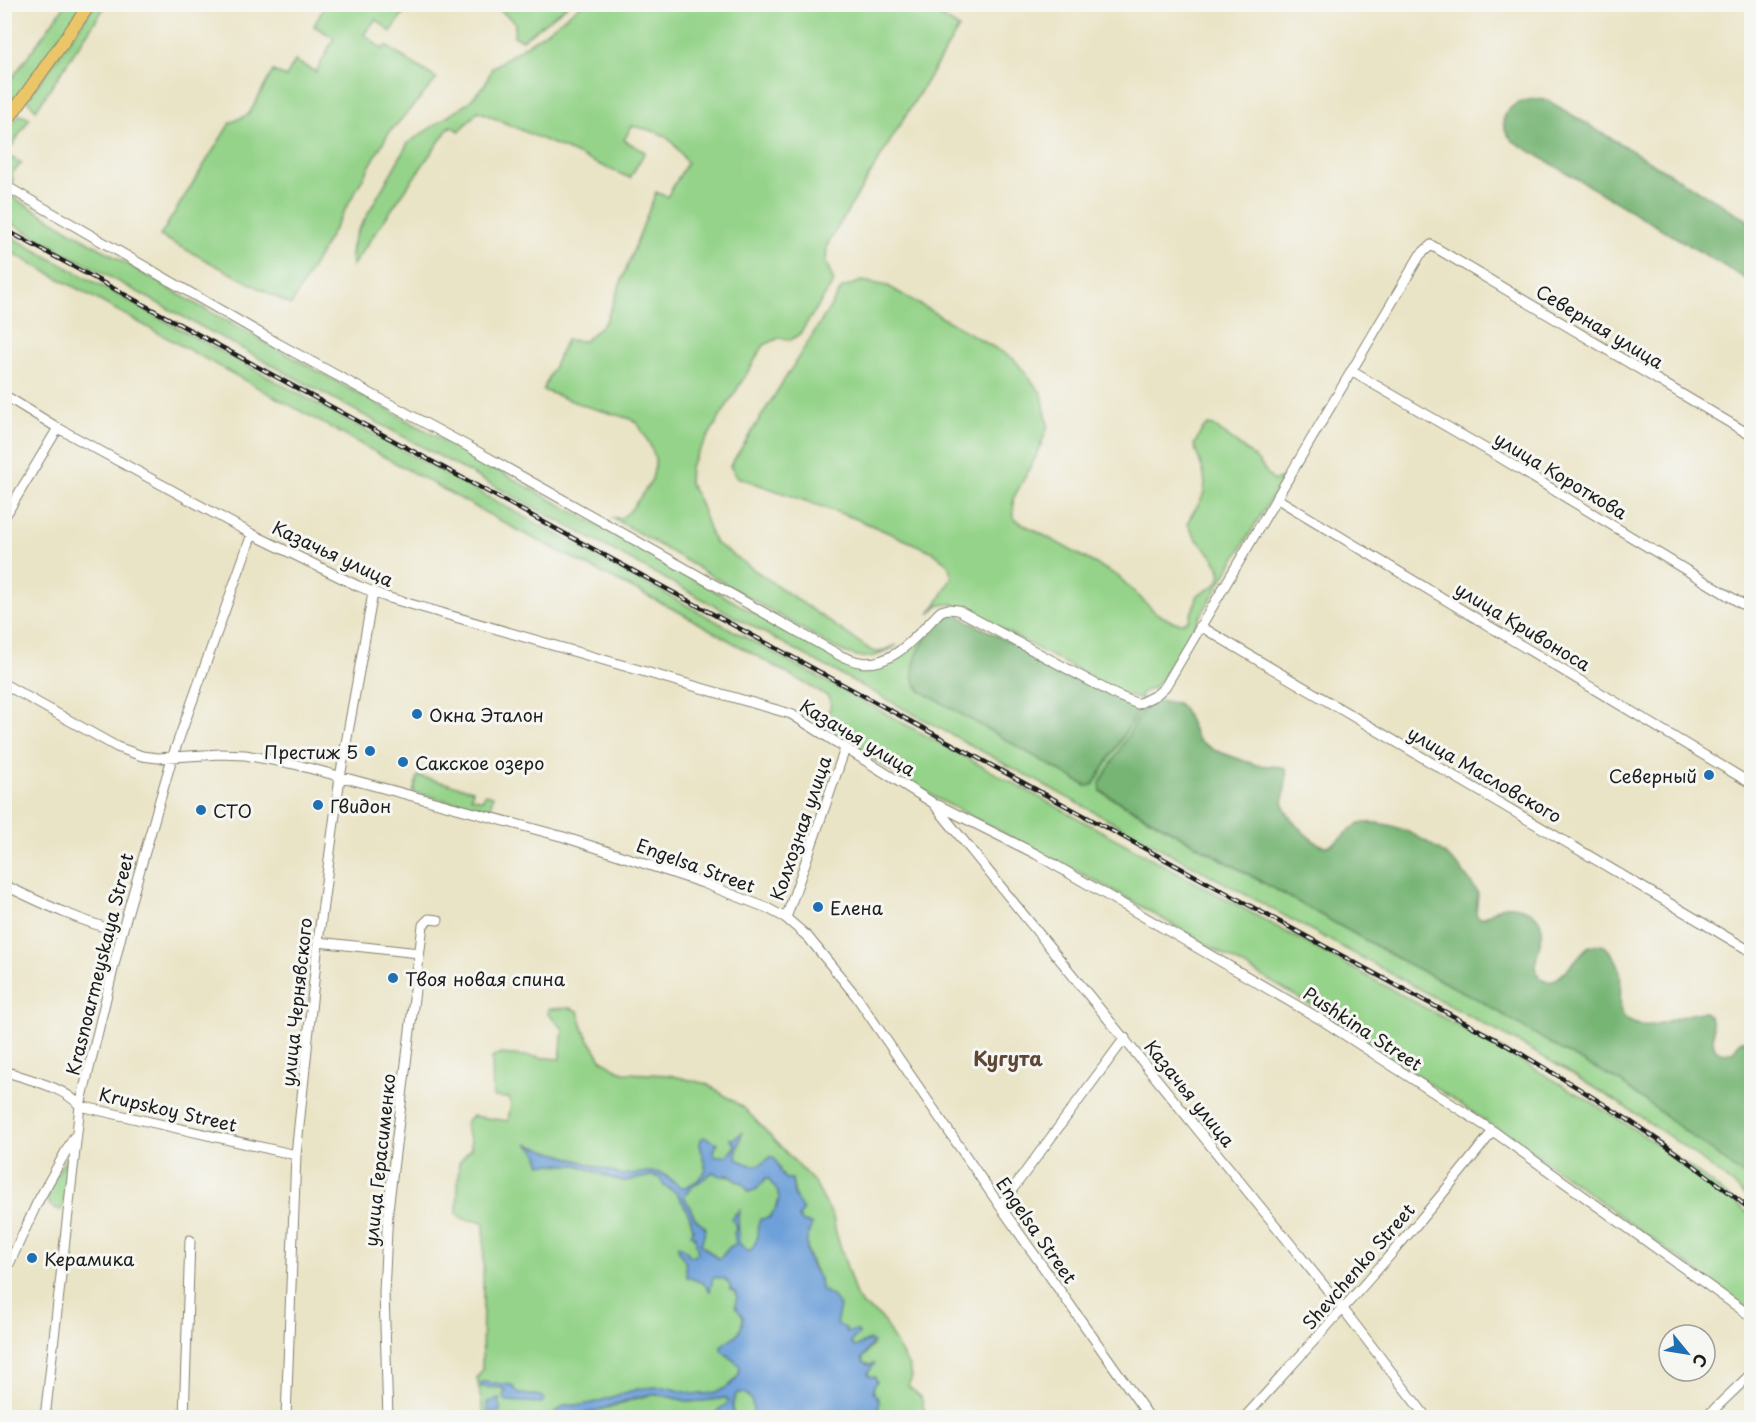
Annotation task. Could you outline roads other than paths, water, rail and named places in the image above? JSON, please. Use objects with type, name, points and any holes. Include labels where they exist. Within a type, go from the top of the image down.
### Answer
[{"type":"main road","points":[[4,125],[90,4]]},
{"type":"street","points":[[4,185],[277,343],[471,448],[841,656],[859,662],[872,663],[886,659],[900,650],[941,611],[958,610],[1116,695],[1138,704],[1156,695],[1165,687],[1351,371]]},
{"type":"street","name":"Северная улица","points":[[1351,371],[1420,255],[1431,245],[1752,436]]},
{"type":"street","name":"улица Короткова","points":[[1351,371],[1496,455],[1752,610]]},
{"type":"street","name":"Казачья улица","points":[[4,395],[58,428],[252,534],[373,593],[772,707],[804,720],[845,749],[933,802],[1343,1309],[1427,1418]]},
{"type":"street","points":[[4,518],[58,428]]},
{"type":"street","name":"улица Кривоноса","points":[[1276,498],[1752,784]]},
{"type":"street","name":"Krasnoarmeyskaya Street","points":[[45,1418],[80,1106],[122,932],[172,758],[252,534]]},
{"type":"street","name":"улица Чернявского","points":[[286,1418],[296,1155],[318,942],[340,777],[373,593]]},
{"type":"street","name":"улица Масловского","points":[[1200,626],[1752,952]]},
{"type":"street","name":"Engelsa Street","points":[[4,684],[123,750],[151,757],[172,758],[219,754],[262,757],[294,764],[598,848],[703,883],[786,918],[808,937],[855,996],[999,1206],[1150,1418]]},
{"type":"street","name":"Колхозная улица","points":[[786,918],[845,749]]},
{"type":"street","name":"Pushkina Street","points":[[933,802],[1036,854],[1320,1019],[1493,1131],[1752,1317]]},
{"type":"street","points":[[4,885],[106,928],[122,932]]},
{"type":"street","name":"улица Герасименко","points":[[388,1418],[384,1293],[388,1210],[424,922],[429,919],[438,920]]},
{"type":"street","points":[[318,942],[419,953]]},
{"type":"street","points":[[999,1206],[1125,1038]]},
{"type":"street","name":"Krupskoy Street","points":[[4,1071],[57,1090],[74,1099],[80,1106],[296,1155]]},
{"type":"street","name":"Shevchenko Street","points":[[1244,1418],[1436,1202],[1493,1131]]},
{"type":"street","points":[[4,1275],[37,1203],[76,1133]]},
{"type":"street","points":[[184,1418],[190,1240]]},
{"type":"street","points":[[1705,1418],[1752,1373]]},
{"type":"water","points":[[742,1133],[736,1154],[737,1159],[758,1165],[769,1157],[773,1157],[785,1179],[792,1179],[794,1195],[803,1211],[799,1217],[801,1221],[812,1225],[807,1243],[809,1261],[820,1280],[821,1289],[833,1297],[840,1306],[836,1324],[846,1328],[846,1332],[858,1331],[859,1334],[851,1344],[855,1347],[870,1340],[873,1342],[862,1359],[868,1365],[874,1364],[868,1373],[877,1381],[873,1392],[878,1400],[878,1409],[882,1417],[752,1417],[751,1400],[746,1394],[737,1393],[734,1399],[734,1417],[715,1417],[715,1414],[729,1401],[725,1398],[693,1401],[663,1395],[647,1395],[593,1412],[550,1417],[565,1405],[584,1405],[638,1389],[662,1387],[701,1394],[724,1389],[735,1380],[740,1366],[721,1350],[721,1346],[739,1332],[743,1317],[735,1306],[736,1292],[730,1289],[725,1279],[713,1277],[710,1291],[703,1283],[687,1277],[685,1261],[678,1245],[689,1255],[694,1256],[698,1253],[695,1236],[691,1234],[693,1229],[690,1217],[677,1193],[664,1186],[659,1177],[651,1176],[625,1181],[578,1165],[541,1164],[536,1151],[527,1144],[622,1175],[661,1173],[680,1187],[686,1187],[697,1181],[706,1170],[701,1139],[704,1137],[718,1143],[713,1151],[714,1156],[726,1156],[734,1150],[735,1144],[730,1139]],"holes":[[[713,1172],[720,1176],[729,1175],[738,1182],[742,1182],[749,1192],[757,1189],[766,1178],[769,1179],[779,1198],[769,1218],[760,1219],[756,1241],[751,1250],[747,1250],[739,1243],[740,1209],[732,1219],[737,1228],[734,1233],[736,1244],[731,1246],[719,1259],[701,1244],[706,1228],[695,1218],[684,1196]]]},
{"type":"water","points":[[481,1383],[511,1385],[520,1394],[541,1396],[544,1400],[542,1403],[506,1401],[503,1395],[506,1390],[481,1387]]},
{"type":"water","points":[[500,1399],[500,1412],[488,1413],[487,1402]]},
{"type":"railway","points":[[4,229],[1499,1041],[1629,1120],[1692,1164],[1752,1211]]},
{"type":"place","name":"Окна Эталон","points":[[417,714]]},
{"type":"place","name":"Престиж 5","points":[[370,751]]},
{"type":"place","name":"Сакское озеро","points":[[403,762]]},
{"type":"place","name":"Северный","points":[[1709,775]]},
{"type":"place","name":"Гвидон","points":[[318,805]]},
{"type":"place","name":"СТО","points":[[201,810]]},
{"type":"place","name":"Елена","points":[[818,907]]},
{"type":"place","name":"Твоя новая спина","points":[[393,978]]},
{"type":"place","name":"Керамика","points":[[32,1258]]},
{"type":"district","name":"Кугута","points":[[1008,1058]]}]
